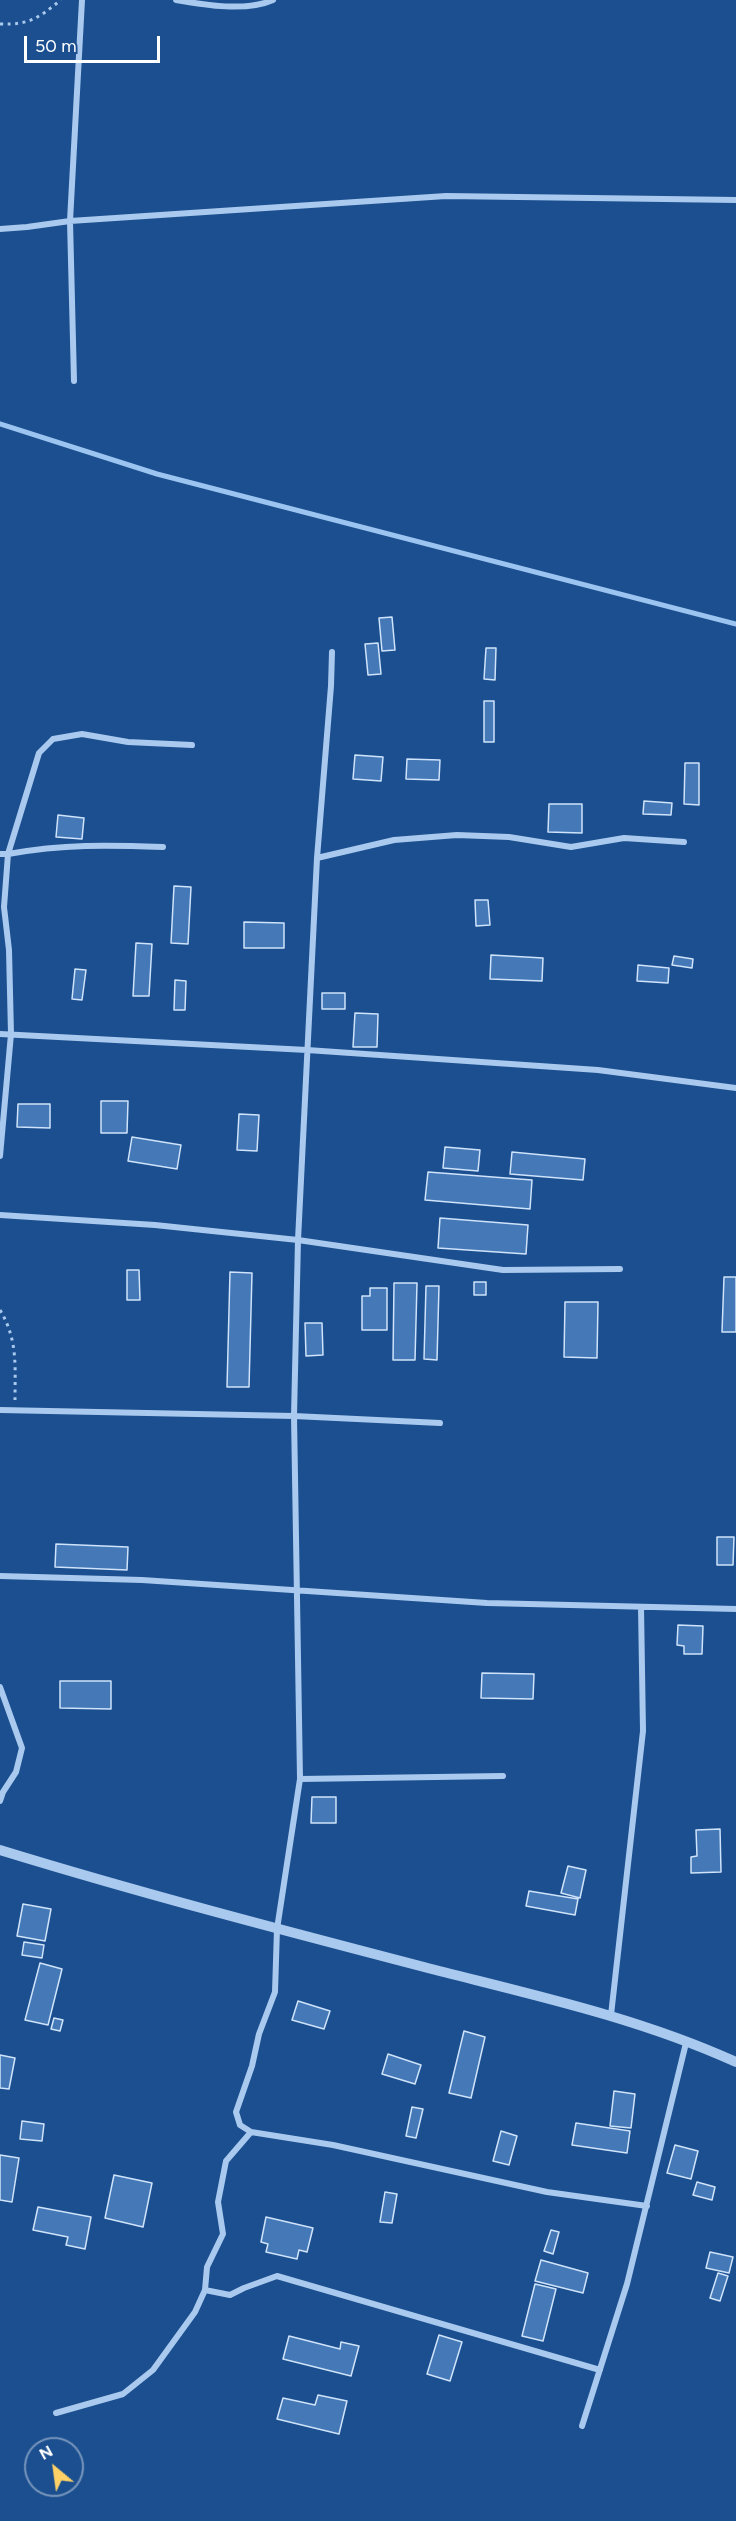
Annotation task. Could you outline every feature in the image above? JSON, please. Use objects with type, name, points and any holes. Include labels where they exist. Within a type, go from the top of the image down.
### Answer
[{"type":"street","points":[[74,381],[70,220],[82,0]]},
{"type":"street","points":[[176,0],[212,7],[259,6],[273,0]]},
{"type":"street","points":[[0,229],[70,220],[446,196],[736,200]]},
{"type":"street","points":[[332,652],[332,686],[317,858],[298,1240],[294,1416],[300,1779],[278,1929],[275,1992],[259,2034],[252,2066],[236,2112],[240,2126],[252,2132],[333,2145],[547,2192],[647,2206]]},
{"type":"street","points":[[0,1156],[11,1034],[9,950],[4,907],[8,854],[39,753],[52,739],[82,734],[128,742],[192,745]]},
{"type":"street","points":[[317,858],[394,840],[457,835],[509,837],[571,847],[624,838],[684,842]]},
{"type":"street","points":[[0,854],[49,847],[87,845],[163,847]]},
{"type":"street","points":[[0,1034],[307,1050],[598,1070],[736,1088]]},
{"type":"street","points":[[0,1215],[155,1225],[298,1240],[503,1270],[620,1269]]},
{"type":"street","points":[[0,1410],[294,1416],[440,1423]]},
{"type":"street","points":[[0,1576],[142,1580],[487,1603],[736,1609]]},
{"type":"street","points":[[611,2015],[643,1731],[641,1607]]},
{"type":"street","points":[[0,1687],[22,1748],[16,1772],[0,1801]]},
{"type":"street","points":[[300,1779],[503,1776]]},
{"type":"street","points":[[0,1850],[110,1884],[611,2015],[736,2062]]},
{"type":"street","points":[[582,2426],[627,2284],[687,2043]]},
{"type":"street","points":[[56,2413],[123,2394],[153,2370],[195,2312],[205,2290],[207,2267],[223,2234],[218,2202],[226,2161],[252,2132]]},
{"type":"street","points":[[205,2290],[230,2295],[277,2276],[600,2370]]},
{"type":"path","points":[[0,24],[18,25],[34,20],[61,0]]},
{"type":"path","points":[[0,1310],[9,1326],[15,1351],[15,1410]]},
{"type":"building","points":[[392,617],[395,650],[382,651],[379,618]]},
{"type":"building","points":[[378,643],[381,674],[368,675],[365,644]]},
{"type":"building","points":[[486,648],[496,648],[495,680],[484,679]]},
{"type":"building","points":[[484,701],[494,701],[494,742],[484,742]]},
{"type":"building","points":[[355,755],[383,757],[381,781],[353,779]]},
{"type":"building","points":[[407,759],[440,760],[439,780],[406,779]]},
{"type":"building","points":[[685,763],[699,763],[699,805],[684,804]]},
{"type":"building","points":[[644,801],[672,803],[671,815],[643,814]]},
{"type":"building","points":[[549,804],[582,804],[582,833],[548,832]]},
{"type":"building","points":[[58,815],[84,818],[82,839],[56,837]]},
{"type":"building","points":[[174,886],[191,887],[188,944],[171,943]]},
{"type":"building","points":[[475,900],[488,900],[490,925],[476,926]]},
{"type":"building","points":[[244,922],[284,923],[284,948],[244,948]]},
{"type":"building","points":[[136,943],[152,944],[149,996],[133,996]]},
{"type":"building","points":[[491,955],[543,958],[542,981],[490,979]]},
{"type":"building","points":[[674,956],[693,959],[692,968],[672,965]]},
{"type":"building","points":[[638,965],[669,968],[668,983],[637,981]]},
{"type":"building","points":[[75,969],[86,970],[82,1000],[72,999]]},
{"type":"building","points":[[175,980],[186,981],[185,1010],[174,1010]]},
{"type":"building","points":[[322,993],[345,993],[345,1009],[322,1009]]},
{"type":"building","points":[[355,1013],[378,1014],[377,1047],[353,1047]]},
{"type":"building","points":[[101,1101],[128,1101],[127,1133],[101,1133]]},
{"type":"building","points":[[18,1104],[50,1104],[50,1128],[17,1127]]},
{"type":"building","points":[[239,1114],[259,1115],[257,1151],[237,1150]]},
{"type":"building","points":[[132,1137],[181,1145],[177,1169],[128,1161]]},
{"type":"building","points":[[445,1147],[480,1150],[478,1171],[443,1168]]},
{"type":"building","points":[[512,1152],[585,1159],[583,1180],[510,1174]]},
{"type":"building","points":[[428,1172],[532,1180],[530,1209],[425,1200]]},
{"type":"building","points":[[440,1218],[528,1225],[526,1254],[438,1248]]},
{"type":"building","points":[[127,1270],[139,1270],[140,1300],[127,1300]]},
{"type":"building","points":[[230,1272],[252,1273],[249,1387],[227,1387]]},
{"type":"building","points":[[724,1277],[736,1277],[736,1332],[722,1332]]},
{"type":"building","points":[[474,1282],[486,1282],[486,1295],[474,1295]]},
{"type":"building","points":[[394,1283],[417,1283],[415,1360],[393,1360]]},
{"type":"building","points":[[426,1286],[439,1286],[437,1360],[424,1359]]},
{"type":"building","points":[[370,1288],[387,1288],[387,1330],[362,1330],[362,1296],[370,1296]]},
{"type":"building","points":[[565,1302],[598,1302],[597,1358],[564,1357]]},
{"type":"building","points":[[305,1323],[322,1323],[323,1355],[306,1356]]},
{"type":"building","points":[[717,1537],[734,1537],[733,1565],[717,1565]]},
{"type":"building","points":[[56,1544],[128,1547],[127,1570],[55,1567]]},
{"type":"building","points":[[678,1625],[703,1626],[702,1654],[684,1654],[684,1646],[677,1645]]},
{"type":"building","points":[[482,1673],[534,1674],[533,1699],[481,1698]]},
{"type":"building","points":[[60,1681],[111,1681],[111,1709],[60,1708]]},
{"type":"building","points":[[312,1797],[336,1797],[336,1823],[311,1823]]},
{"type":"building","points":[[720,1829],[721,1872],[691,1873],[691,1857],[697,1856],[696,1830]]},
{"type":"building","points":[[568,1866],[586,1870],[580,1898],[561,1893]]},
{"type":"building","points":[[529,1891],[578,1899],[575,1915],[526,1906]]},
{"type":"building","points":[[23,1904],[51,1909],[45,1941],[17,1936]]},
{"type":"building","points":[[24,1942],[44,1945],[42,1958],[22,1955]]},
{"type":"building","points":[[40,1963],[62,1969],[48,2025],[25,2020]]},
{"type":"building","points":[[298,2001],[330,2011],[324,2029],[292,2020]]},
{"type":"building","points":[[54,2018],[63,2020],[60,2031],[51,2029]]},
{"type":"building","points":[[464,2031],[485,2037],[471,2098],[449,2093]]},
{"type":"building","points":[[388,2054],[421,2065],[415,2084],[382,2074]]},
{"type":"building","points":[[0,2055],[15,2058],[9,2089],[0,2088]]},
{"type":"building","points":[[614,2091],[635,2094],[631,2128],[610,2126]]},
{"type":"building","points":[[412,2107],[423,2109],[416,2138],[406,2136]]},
{"type":"building","points":[[22,2121],[44,2124],[42,2141],[20,2139]]},
{"type":"building","points":[[576,2123],[630,2131],[627,2153],[572,2145]]},
{"type":"building","points":[[501,2131],[517,2136],[509,2165],[493,2161]]},
{"type":"building","points":[[675,2145],[698,2151],[691,2179],[667,2173]]},
{"type":"building","points":[[0,2155],[19,2158],[12,2202],[0,2200]]},
{"type":"building","points":[[114,2175],[152,2183],[143,2227],[105,2218]]},
{"type":"building","points":[[697,2182],[715,2187],[712,2200],[693,2195]]},
{"type":"building","points":[[385,2192],[397,2194],[392,2223],[380,2222]]},
{"type":"building","points":[[38,2207],[91,2217],[85,2249],[66,2245],[68,2237],[33,2230]]},
{"type":"building","points":[[266,2217],[313,2228],[307,2252],[299,2250],[297,2259],[266,2252],[268,2244],[261,2242]]},
{"type":"building","points":[[551,2230],[559,2232],[553,2254],[544,2251]]},
{"type":"building","points":[[710,2252],[733,2257],[729,2273],[706,2268]]},
{"type":"building","points":[[541,2260],[588,2273],[583,2293],[535,2281]]},
{"type":"building","points":[[718,2273],[728,2276],[720,2301],[710,2298]]},
{"type":"building","points":[[535,2284],[556,2289],[543,2341],[522,2336]]},
{"type":"building","points":[[439,2335],[462,2342],[450,2381],[427,2374]]},
{"type":"building","points":[[289,2336],[340,2349],[341,2342],[359,2346],[351,2376],[283,2359]]},
{"type":"building","points":[[318,2395],[347,2401],[339,2434],[277,2419],[283,2398],[315,2405]]},
{"type":"waterway","points":[[0,424],[157,474],[736,624]]}]
